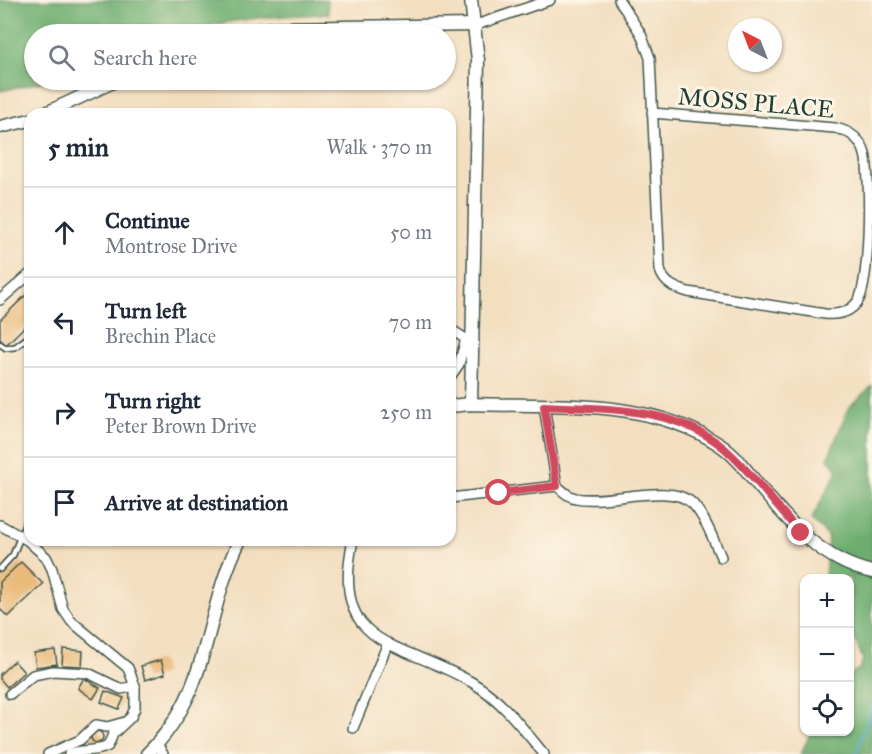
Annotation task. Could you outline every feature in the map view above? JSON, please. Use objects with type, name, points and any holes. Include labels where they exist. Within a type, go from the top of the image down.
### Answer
[{"type":"street","points":[[471,0],[476,25],[478,60],[470,339],[471,404]]},
{"type":"street","points":[[456,25],[476,25],[550,0]]},
{"type":"street","name":"MOSS PLACE","points":[[619,0],[641,34],[650,58],[652,113],[660,270],[669,284],[688,292],[825,314],[843,313],[857,304],[866,281],[868,174],[865,153],[859,142],[844,130],[835,128],[652,113]]},
{"type":"street","points":[[57,108],[96,90]]},
{"type":"street","points":[[0,127],[24,121]]},
{"type":"street","points":[[0,300],[24,279]]},
{"type":"street","points":[[456,332],[470,339]]},
{"type":"street","points":[[456,368],[470,339]]},
{"type":"street","points":[[456,405],[611,409],[650,414],[681,423],[723,447],[801,533],[830,557],[849,567],[872,572]]},
{"type":"street","points":[[544,406],[557,486],[568,495],[584,499],[664,494],[687,499],[704,520],[721,557]]},
{"type":"street","points":[[456,497],[557,486]]},
{"type":"street","points":[[0,525],[22,537]]},
{"type":"street","points":[[33,546],[46,557],[52,569],[63,609],[71,621],[123,662],[135,686],[135,708],[127,722],[113,734],[110,744],[97,750],[85,748],[69,754]]},
{"type":"street","points":[[147,754],[160,749],[198,676],[238,546]]},
{"type":"street","points":[[352,546],[348,564],[353,610],[369,633],[440,666],[484,690],[544,754]]},
{"type":"street","points":[[353,728],[388,643]]},
{"type":"street","points":[[10,694],[33,675],[53,671],[88,673],[121,689],[135,686]]},
{"type":"street","points":[[48,754],[81,740],[93,727],[107,727],[127,722]]},
{"type":"lane","points":[[0,344],[6,348],[15,347],[24,340]]},
{"type":"lane","points":[[0,569],[13,555],[24,531]]},
{"type":"green space","points":[[0,0],[327,0],[328,14],[272,17],[215,24],[24,24],[24,86],[0,91]]},
{"type":"green space","points":[[872,386],[872,754],[801,754],[809,736],[854,736],[854,672],[860,668],[863,660],[854,636],[854,574],[825,574],[828,536],[811,520],[838,470],[828,458],[849,407]]},
{"type":"building","points":[[24,297],[24,327],[6,345],[0,339],[0,320]]},
{"type":"building","points":[[21,562],[43,584],[8,617],[0,609],[0,582]]},
{"type":"building","points":[[63,649],[83,651],[82,666],[62,665]]},
{"type":"building","points":[[55,650],[57,664],[36,667],[34,653]]},
{"type":"building","points":[[161,660],[165,674],[145,680],[141,666]]},
{"type":"building","points":[[14,661],[24,672],[7,687],[0,679],[0,674]]},
{"type":"building","points":[[84,678],[100,688],[93,699],[78,688]]},
{"type":"building","points":[[105,691],[124,698],[119,709],[101,702]]},
{"type":"building","points":[[99,731],[103,737],[99,743],[95,743],[91,735]]},
{"type":"waterway","points":[[856,754],[872,705]]},
{"type":"route","points":[[499,493],[557,486],[544,406],[611,409],[650,414],[681,423],[723,447],[743,466],[801,533]]}]
